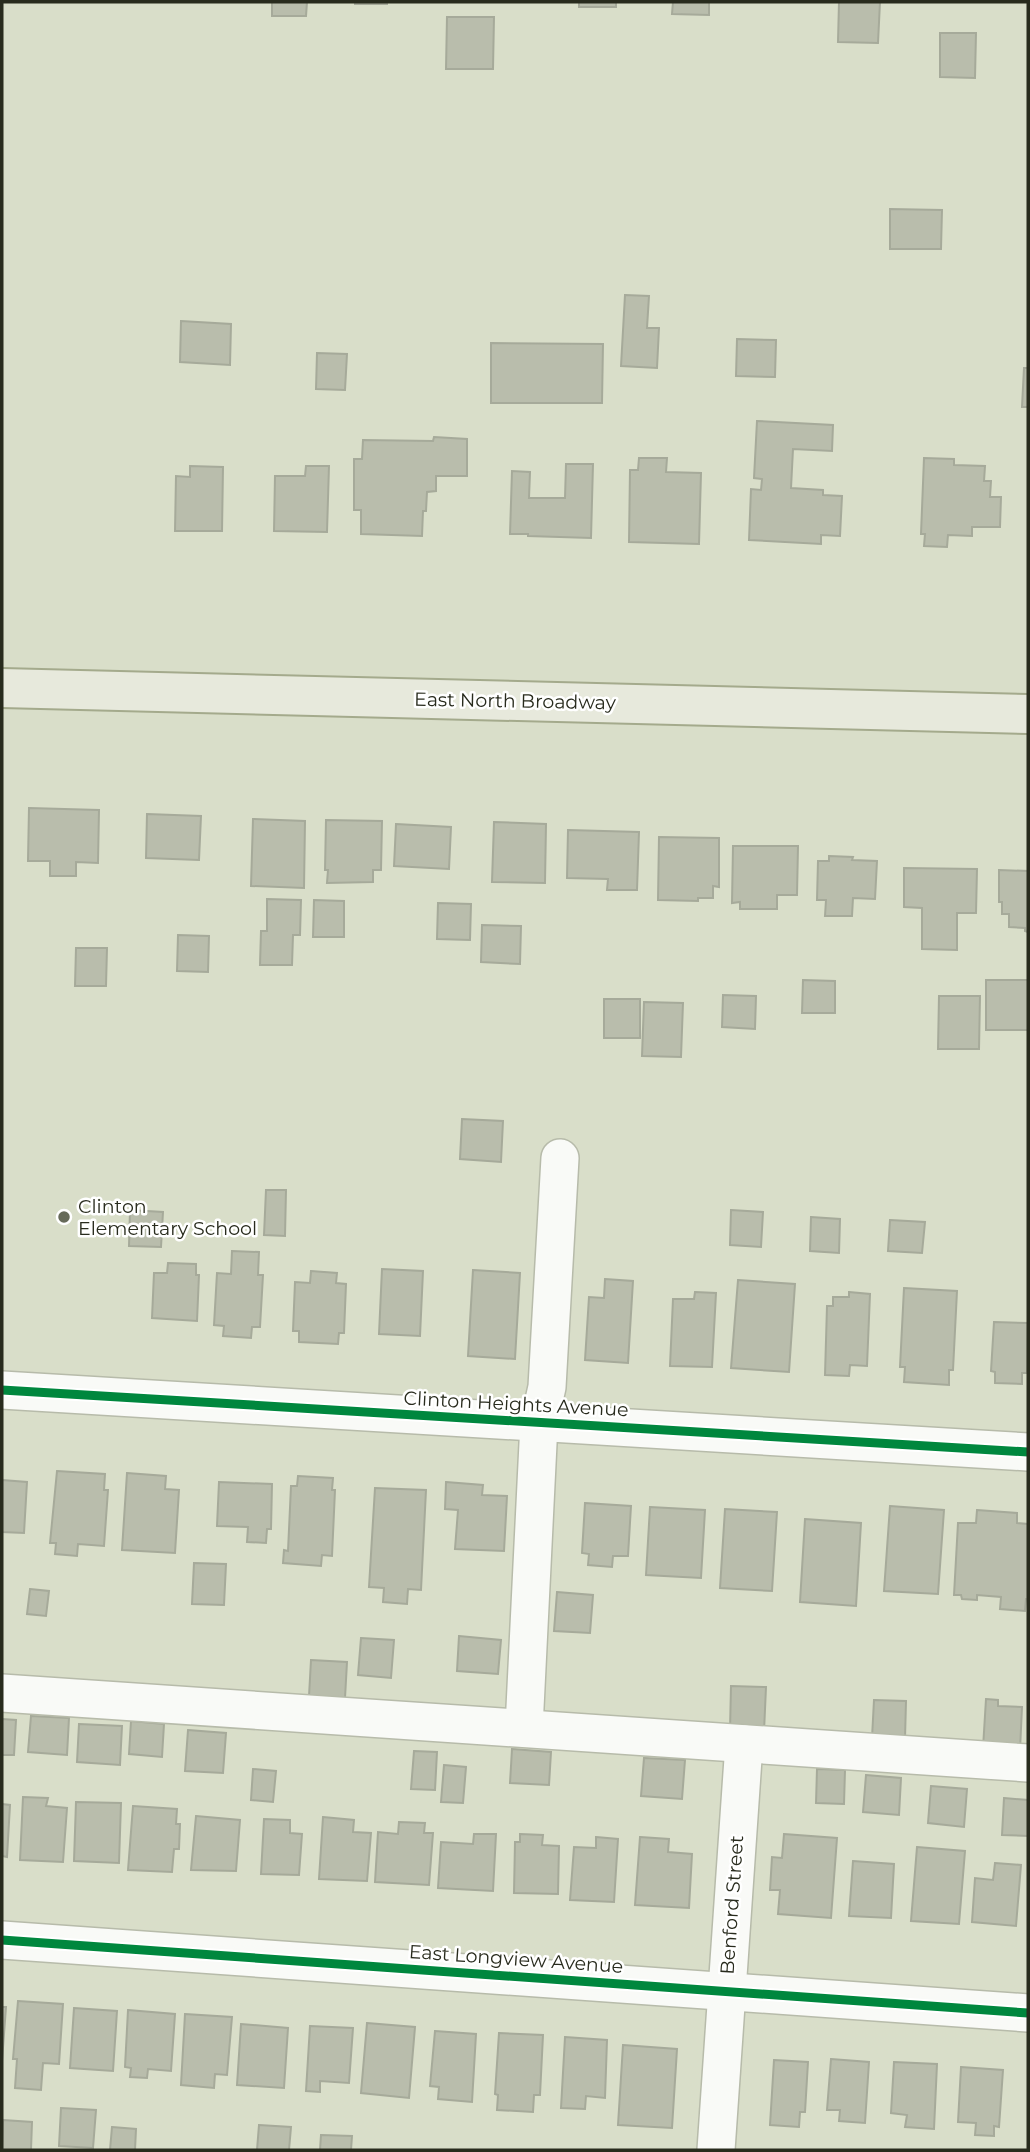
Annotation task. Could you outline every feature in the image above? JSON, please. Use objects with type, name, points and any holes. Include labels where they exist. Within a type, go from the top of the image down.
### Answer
[{"type":"main road","name":"East North Broadway","points":[[2,688],[1028,714]]},
{"type":"street","points":[[524,1728],[539,1423],[547,1387],[552,1331],[560,1158]]},
{"type":"street","name":"Clinton Heights Avenue","points":[[2,1390],[1028,1452]]},
{"type":"street","points":[[2,1693],[1028,1763]]},
{"type":"street","name":"Benford Street","points":[[716,2150],[744,1744]]},
{"type":"street","name":"East Longview Avenue","points":[[2,1940],[1028,2013]]},
{"type":"building","points":[[272,2],[307,2],[306,16],[272,16]]},
{"type":"building","points":[[387,2],[387,4],[355,4]]},
{"type":"building","points":[[579,2],[616,2],[616,7],[579,7]]},
{"type":"building","points":[[673,2],[709,2],[709,15],[672,14]]},
{"type":"building","points":[[839,2],[880,2],[878,43],[838,42]]},
{"type":"building","points":[[447,17],[494,17],[493,69],[446,69]]},
{"type":"building","points":[[940,33],[976,33],[975,78],[940,77]]},
{"type":"building","points":[[890,209],[942,210],[941,249],[890,249]]},
{"type":"building","points":[[625,295],[649,296],[647,328],[659,328],[657,368],[621,366]]},
{"type":"building","points":[[181,321],[231,324],[230,365],[180,362]]},
{"type":"building","points":[[737,339],[776,340],[775,377],[736,376]]},
{"type":"building","points":[[491,343],[603,344],[602,403],[491,403]]},
{"type":"building","points":[[317,353],[347,354],[345,390],[316,389]]},
{"type":"building","points":[[1024,368],[1028,368],[1028,407],[1022,407]]},
{"type":"building","points":[[757,421],[833,425],[832,451],[793,449],[791,488],[823,490],[823,495],[842,496],[840,536],[821,535],[821,544],[749,540],[751,489],[761,490],[762,479],[754,478]]},
{"type":"building","points":[[434,437],[467,439],[467,476],[436,476],[436,491],[427,492],[422,536],[361,534],[361,510],[354,510],[354,459],[362,459],[363,440],[433,441]]},
{"type":"building","points":[[639,458],[667,458],[666,472],[701,473],[699,544],[629,542],[630,470],[638,470]]},
{"type":"building","points":[[924,458],[954,459],[954,465],[985,466],[984,481],[991,481],[990,497],[1001,497],[1000,527],[972,527],[972,536],[948,535],[947,547],[924,546],[925,534],[921,534]]},
{"type":"building","points":[[566,464],[593,464],[591,538],[510,534],[512,471],[530,472],[529,498],[565,498]]},
{"type":"building","points":[[190,466],[223,467],[222,531],[175,531],[176,476],[190,477]]},
{"type":"building","points":[[306,466],[329,466],[327,532],[274,531],[275,476],[305,476]]},
{"type":"building","points":[[29,808],[99,810],[98,863],[76,862],[76,876],[50,876],[50,861],[28,861]]},
{"type":"building","points":[[147,814],[201,816],[199,860],[146,858]]},
{"type":"building","points":[[253,819],[305,821],[304,888],[251,886]]},
{"type":"building","points":[[326,820],[382,821],[381,870],[373,870],[373,882],[327,883]]},
{"type":"building","points":[[494,822],[546,824],[545,883],[492,882]]},
{"type":"building","points":[[396,824],[451,827],[449,869],[394,866]]},
{"type":"building","points":[[568,830],[639,832],[637,890],[607,890],[608,879],[567,878]]},
{"type":"building","points":[[659,837],[719,838],[719,887],[713,886],[713,898],[698,898],[698,901],[658,900]]},
{"type":"building","points":[[733,846],[798,846],[797,895],[777,895],[777,909],[740,909],[740,902],[732,903]]},
{"type":"building","points":[[829,856],[877,861],[875,899],[853,898],[852,916],[825,916],[826,900],[817,900],[818,861],[829,861]]},
{"type":"building","points":[[904,868],[977,869],[976,913],[957,913],[957,950],[922,949],[922,908],[904,907]]},
{"type":"building","points":[[999,870],[1028,871],[1028,932],[1025,928],[1009,927],[1009,914],[1002,914],[1002,902],[999,902]]},
{"type":"building","points":[[267,899],[301,900],[300,935],[293,935],[292,965],[260,965],[261,931],[267,931]]},
{"type":"building","points":[[314,900],[344,901],[344,937],[313,937]]},
{"type":"building","points":[[438,903],[471,904],[470,940],[437,939]]},
{"type":"building","points":[[482,925],[521,926],[520,964],[481,962]]},
{"type":"building","points":[[178,935],[209,936],[208,972],[177,971]]},
{"type":"building","points":[[76,948],[107,948],[106,986],[75,986]]},
{"type":"building","points":[[803,980],[835,981],[835,1013],[802,1013]]},
{"type":"building","points":[[986,980],[1028,980],[1028,1030],[986,1030]]},
{"type":"building","points":[[723,995],[756,996],[755,1029],[722,1027]]},
{"type":"building","points":[[939,996],[980,996],[979,1049],[938,1049]]},
{"type":"building","points":[[604,999],[640,999],[640,1038],[604,1038]]},
{"type":"building","points":[[644,1002],[683,1003],[681,1057],[642,1056]]},
{"type":"building","points":[[462,1119],[503,1121],[501,1162],[460,1159]]},
{"type":"building","points":[[266,1190],[286,1190],[285,1236],[264,1235]]},
{"type":"building","points":[[130,1210],[163,1212],[161,1247],[129,1246]]},
{"type":"building","points":[[731,1210],[763,1212],[761,1247],[730,1245]]},
{"type":"building","points":[[811,1217],[840,1219],[839,1253],[810,1251]]},
{"type":"building","points":[[890,1220],[925,1222],[922,1253],[888,1251]]},
{"type":"building","points":[[232,1251],[259,1252],[258,1275],[263,1275],[260,1327],[252,1327],[251,1338],[223,1336],[224,1326],[214,1325],[217,1273],[231,1274]]},
{"type":"building","points":[[168,1263],[196,1264],[196,1275],[199,1275],[197,1321],[152,1318],[154,1273],[167,1273]]},
{"type":"building","points":[[382,1269],[423,1271],[420,1336],[379,1334]]},
{"type":"building","points":[[473,1270],[520,1273],[515,1359],[468,1356]]},
{"type":"building","points":[[311,1271],[337,1273],[336,1283],[346,1284],[344,1333],[339,1333],[338,1344],[299,1342],[299,1331],[293,1331],[295,1282],[310,1283]]},
{"type":"building","points":[[605,1279],[633,1281],[628,1363],[585,1360],[589,1297],[604,1298]]},
{"type":"building","points":[[738,1280],[795,1284],[789,1372],[731,1368]]},
{"type":"building","points":[[904,1288],[957,1291],[953,1370],[949,1370],[949,1385],[904,1382],[905,1367],[900,1367]]},
{"type":"building","points":[[695,1292],[716,1293],[712,1367],[670,1366],[673,1299],[694,1299]]},
{"type":"building","points":[[849,1292],[870,1294],[867,1366],[850,1365],[849,1376],[825,1375],[827,1306],[833,1306],[833,1297],[849,1297]]},
{"type":"building","points":[[994,1322],[1028,1323],[1027,1373],[1022,1373],[1022,1384],[995,1383],[995,1372],[991,1371]]},
{"type":"building","points":[[57,1471],[105,1474],[104,1490],[108,1490],[104,1546],[78,1544],[77,1556],[55,1554],[56,1543],[50,1543]]},
{"type":"building","points":[[127,1473],[166,1476],[165,1489],[179,1490],[175,1553],[122,1550]]},
{"type":"building","points":[[298,1476],[333,1478],[332,1490],[335,1490],[332,1556],[322,1555],[321,1566],[283,1563],[284,1550],[288,1551],[291,1486],[297,1486]]},
{"type":"building","points":[[2,1480],[27,1482],[24,1533],[2,1532]]},
{"type":"building","points":[[219,1482],[272,1484],[271,1529],[267,1529],[266,1543],[247,1542],[248,1527],[217,1526]]},
{"type":"building","points":[[446,1482],[483,1485],[482,1495],[507,1496],[504,1551],[455,1549],[458,1510],[445,1509]]},
{"type":"building","points":[[375,1488],[426,1490],[421,1590],[408,1589],[407,1604],[383,1602],[384,1588],[369,1587]]},
{"type":"building","points":[[585,1503],[631,1506],[628,1556],[613,1556],[612,1567],[588,1565],[589,1554],[582,1553]]},
{"type":"building","points":[[890,1506],[944,1510],[938,1594],[884,1591]]},
{"type":"building","points":[[650,1507],[705,1510],[701,1578],[646,1575]]},
{"type":"building","points":[[725,1509],[777,1512],[772,1591],[720,1588]]},
{"type":"building","points":[[977,1510],[1017,1513],[1017,1523],[1028,1524],[1028,1599],[1025,1611],[1000,1609],[1001,1597],[977,1595],[977,1600],[962,1599],[961,1595],[954,1595],[958,1523],[976,1523]]},
{"type":"building","points":[[805,1519],[861,1523],[856,1606],[800,1602]]},
{"type":"building","points":[[194,1563],[226,1564],[224,1605],[192,1604]]},
{"type":"building","points":[[30,1589],[49,1591],[46,1616],[27,1614]]},
{"type":"building","points":[[557,1592],[593,1595],[590,1633],[554,1631]]},
{"type":"building","points":[[459,1636],[501,1640],[498,1674],[457,1671]]},
{"type":"building","points":[[361,1638],[394,1640],[391,1678],[358,1675]]},
{"type":"building","points":[[311,1660],[347,1662],[345,1698],[309,1696]]},
{"type":"building","points":[[731,1686],[766,1687],[764,1732],[730,1730]]},
{"type":"building","points":[[986,1699],[998,1700],[998,1706],[1022,1707],[1020,1750],[983,1748]]},
{"type":"building","points":[[874,1700],[906,1701],[905,1739],[872,1738]]},
{"type":"building","points":[[31,1716],[69,1718],[67,1755],[28,1752]]},
{"type":"building","points":[[2,1719],[16,1720],[14,1755],[2,1755]]},
{"type":"building","points":[[131,1721],[164,1724],[162,1757],[129,1754]]},
{"type":"building","points":[[79,1724],[122,1726],[120,1765],[77,1762]]},
{"type":"building","points":[[188,1730],[226,1733],[223,1773],[185,1771]]},
{"type":"building","points":[[512,1749],[551,1752],[549,1785],[510,1783]]},
{"type":"building","points":[[414,1751],[437,1752],[435,1790],[411,1789]]},
{"type":"building","points":[[644,1758],[685,1760],[682,1799],[641,1796]]},
{"type":"building","points":[[444,1765],[466,1767],[463,1803],[441,1802]]},
{"type":"building","points":[[253,1769],[276,1771],[273,1802],[251,1800]]},
{"type":"building","points":[[817,1769],[845,1770],[844,1804],[816,1803]]},
{"type":"building","points":[[866,1775],[901,1778],[899,1815],[863,1812]]},
{"type":"building","points":[[931,1786],[967,1789],[964,1827],[928,1823]]},
{"type":"building","points":[[23,1797],[48,1798],[46,1806],[67,1808],[63,1862],[20,1860]]},
{"type":"building","points":[[1004,1798],[1028,1800],[1028,1836],[1002,1835]]},
{"type":"building","points":[[76,1802],[121,1803],[119,1863],[74,1861]]},
{"type":"building","points":[[2,1804],[10,1805],[7,1857],[2,1856]]},
{"type":"building","points":[[133,1806],[177,1809],[176,1824],[180,1824],[179,1849],[174,1849],[172,1872],[128,1870]]},
{"type":"building","points":[[196,1816],[240,1820],[236,1871],[191,1870]]},
{"type":"building","points":[[323,1817],[354,1820],[353,1832],[371,1833],[367,1881],[319,1879]]},
{"type":"building","points":[[264,1819],[290,1820],[290,1833],[302,1834],[299,1875],[261,1874]]},
{"type":"building","points":[[399,1822],[425,1823],[424,1833],[433,1833],[429,1885],[375,1882],[378,1832],[398,1834]]},
{"type":"building","points":[[474,1834],[496,1834],[493,1891],[438,1888],[441,1842],[473,1844]]},
{"type":"building","points":[[520,1834],[543,1835],[542,1845],[559,1846],[558,1894],[514,1893],[515,1842],[520,1842]]},
{"type":"building","points":[[784,1834],[837,1838],[831,1918],[778,1914],[780,1890],[770,1890],[772,1857],[782,1858]]},
{"type":"building","points":[[596,1837],[618,1839],[614,1902],[570,1900],[574,1847],[596,1848]]},
{"type":"building","points":[[640,1837],[669,1839],[668,1852],[692,1854],[689,1908],[635,1905]]},
{"type":"building","points":[[917,1847],[965,1851],[959,1924],[911,1921]]},
{"type":"building","points":[[853,1861],[894,1864],[891,1918],[849,1916]]},
{"type":"building","points":[[995,1863],[1021,1865],[1016,1926],[972,1922],[975,1878],[993,1880]]},
{"type":"building","points":[[18,2001],[63,2004],[59,2064],[43,2063],[41,2090],[15,2088],[17,2059],[13,2059]]},
{"type":"building","points":[[2,2007],[6,2007],[2,2061]]},
{"type":"building","points":[[74,2008],[117,2011],[113,2071],[70,2068]]},
{"type":"building","points":[[128,2010],[175,2014],[171,2071],[148,2069],[147,2078],[130,2077],[131,2068],[125,2067]]},
{"type":"building","points":[[185,2014],[232,2017],[227,2075],[215,2074],[214,2088],[181,2085]]},
{"type":"building","points":[[367,2023],[415,2027],[409,2098],[361,2093]]},
{"type":"building","points":[[241,2024],[288,2028],[284,2088],[237,2085]]},
{"type":"building","points":[[310,2026],[353,2028],[349,2083],[320,2081],[320,2092],[306,2091]]},
{"type":"building","points":[[435,2031],[476,2034],[472,2102],[438,2099],[439,2087],[430,2086]]},
{"type":"building","points":[[499,2033],[543,2035],[540,2095],[534,2095],[533,2112],[497,2110],[498,2095],[495,2094]]},
{"type":"building","points":[[565,2037],[607,2040],[605,2098],[586,2096],[585,2109],[561,2108]]},
{"type":"building","points":[[623,2045],[677,2049],[672,2128],[618,2125]]},
{"type":"building","points":[[831,2059],[869,2062],[865,2123],[839,2121],[840,2110],[827,2110]]},
{"type":"building","points":[[774,2060],[808,2062],[805,2112],[800,2112],[799,2127],[770,2125]]},
{"type":"building","points":[[894,2062],[937,2064],[934,2129],[905,2127],[907,2115],[891,2113]]},
{"type":"building","points":[[961,2067],[1003,2070],[999,2127],[994,2126],[994,2136],[975,2135],[976,2123],[958,2122]]},
{"type":"building","points":[[61,2108],[96,2110],[93,2148],[59,2146]]},
{"type":"building","points":[[3,2120],[32,2122],[31,2150],[2,2150]]},
{"type":"building","points":[[259,2125],[291,2127],[289,2150],[257,2150]]},
{"type":"building","points":[[112,2127],[136,2129],[135,2150],[110,2150]]},
{"type":"building","points":[[321,2135],[352,2136],[351,2150],[320,2150]]},
{"type":"cycle path","points":[[2,1390],[1028,1452]]},
{"type":"cycle path","points":[[2,1940],[1028,2013]]},
{"type":"place","name":"Clinton Elementary School","points":[[64,1217]]}]
